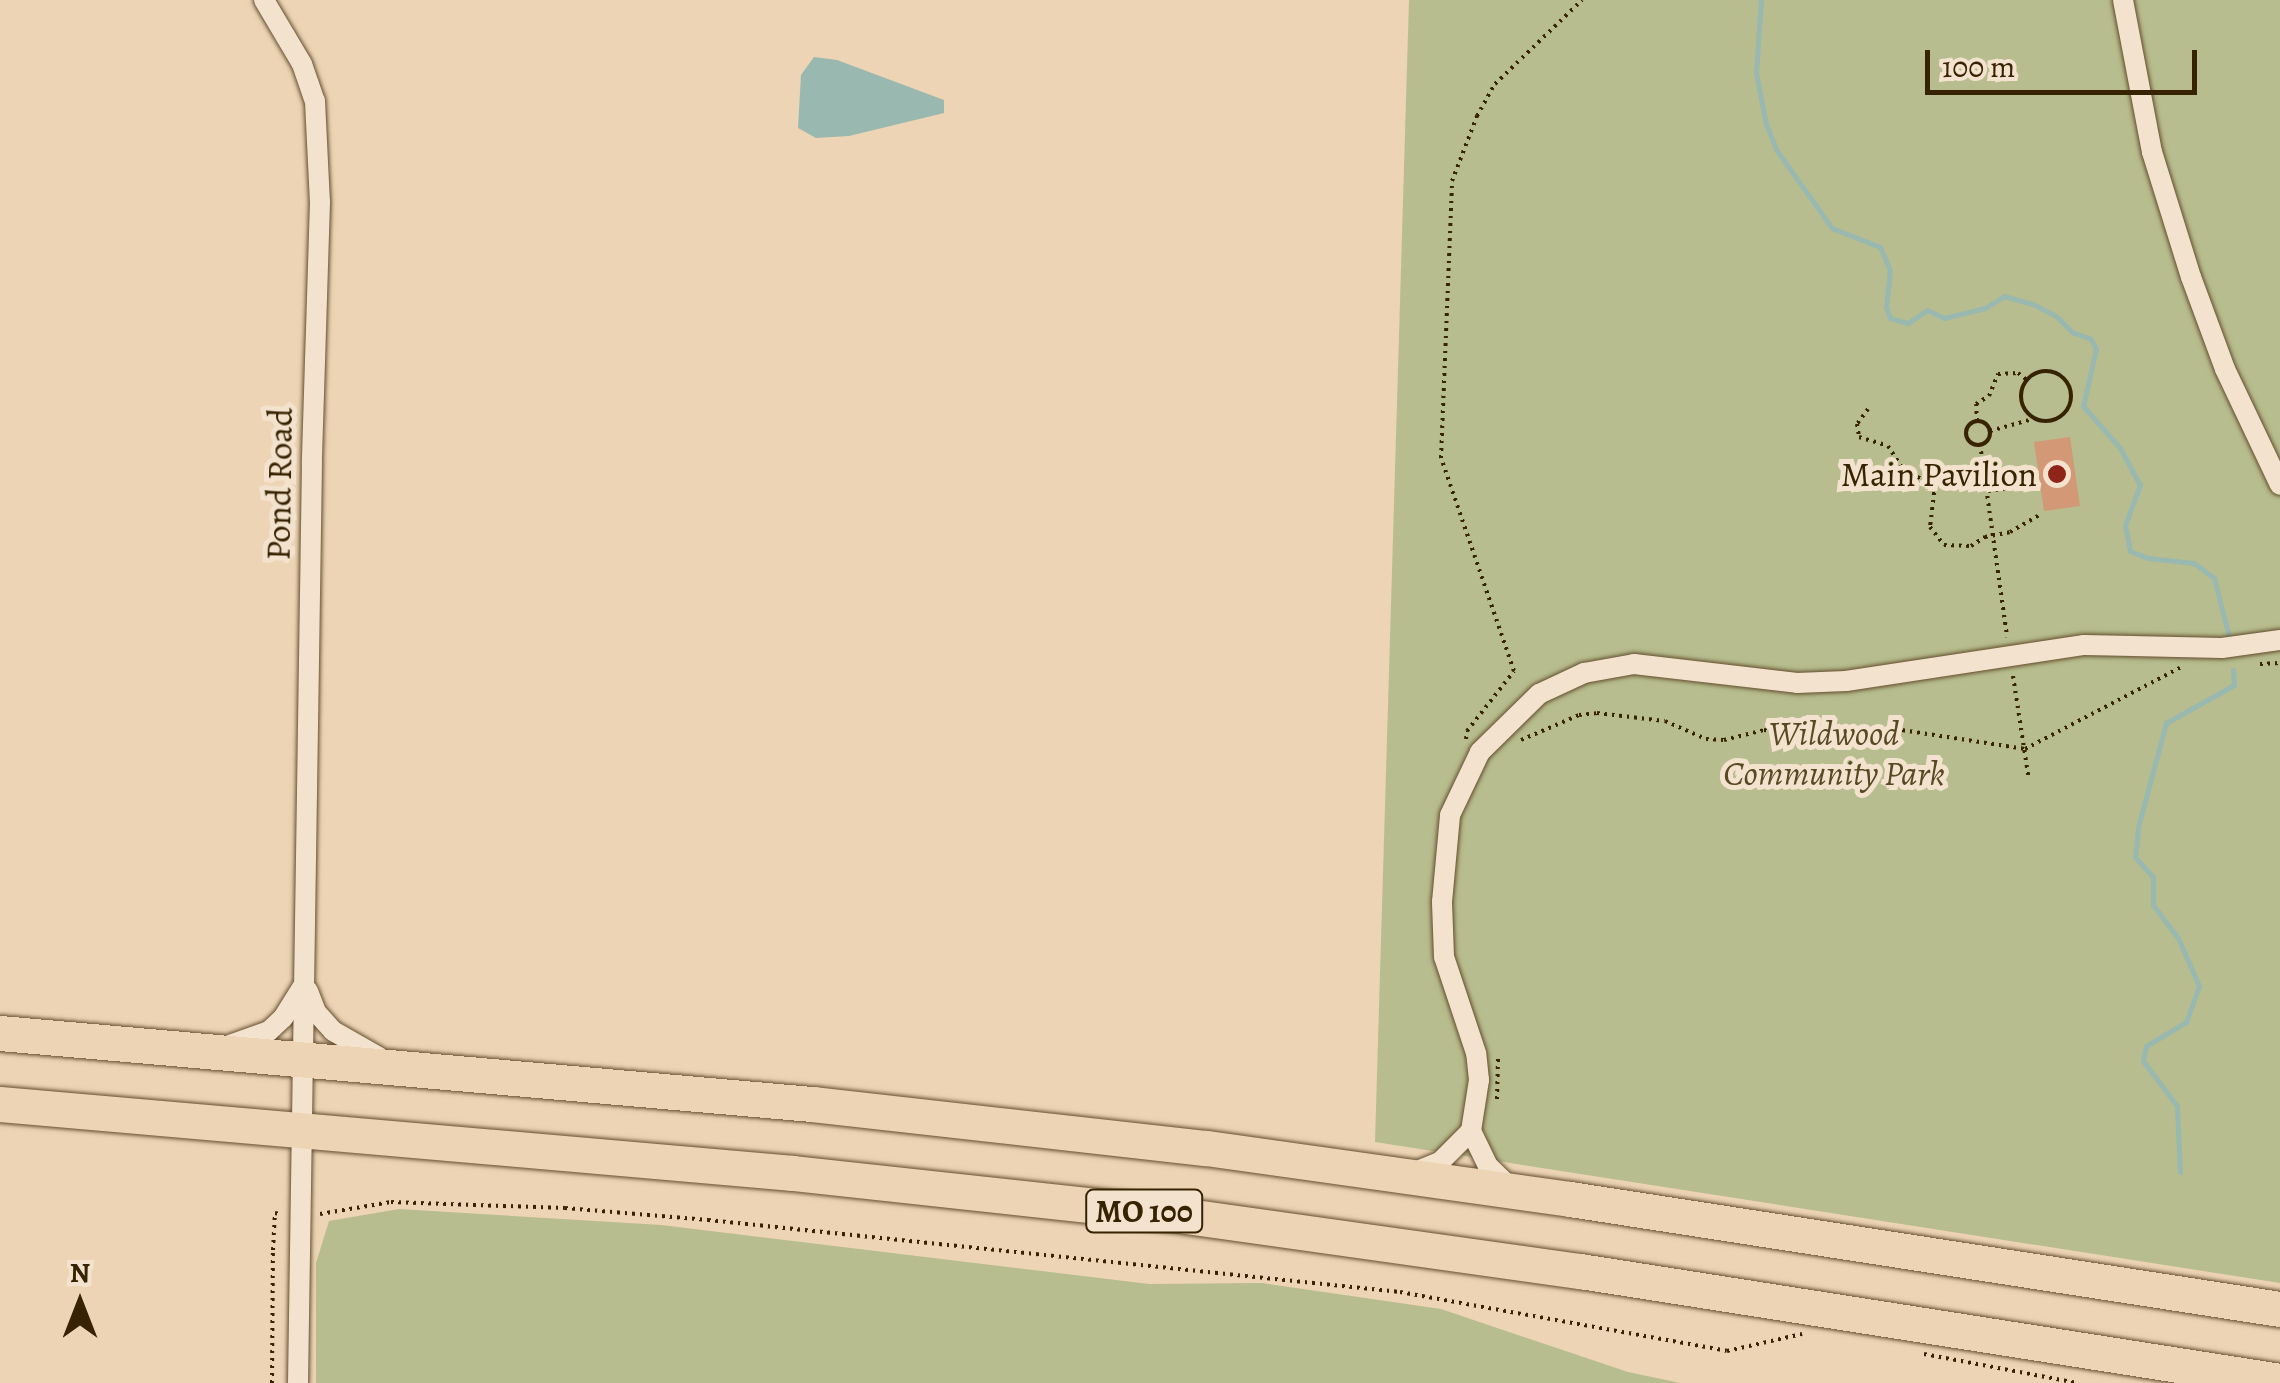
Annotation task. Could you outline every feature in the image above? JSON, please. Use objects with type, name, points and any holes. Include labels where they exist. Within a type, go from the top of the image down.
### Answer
[{"type":"highway","name":"MO 100","points":[[0,1033],[871,1110],[1514,1190],[2280,1309]]},
{"type":"highway","name":"MO 100","points":[[0,1104],[793,1172],[1188,1216],[1560,1268],[2280,1381]]},
{"type":"street","name":"Pond Road","points":[[264,0],[302,64],[315,100],[320,202],[312,444],[304,1060],[299,1129],[298,1383]]},
{"type":"street","points":[[2123,0],[2152,152],[2191,277],[2225,369],[2280,485]]},
{"type":"street","points":[[1514,1190],[1488,1166],[1472,1122],[1478,1068],[1446,968],[1442,902],[1450,815],[1480,752],[1539,694],[1584,673],[1634,664],[1797,683],[1846,682],[2009,654],[2084,646],[2222,648],[2280,640]]},
{"type":"street","name":"Pond Road","points":[[305,982],[316,1012],[333,1032],[404,1068]]},
{"type":"street","points":[[206,1050],[252,1040],[268,1030],[283,1018],[305,982]]},
{"type":"street","points":[[1406,1175],[1440,1162],[1472,1122]]},
{"type":"path","points":[[1480,752],[1466,741],[1467,730],[1514,671],[1441,458],[1452,181],[1477,116],[1495,84],[1582,0]]},
{"type":"path","points":[[1990,431],[2034,418],[2047,421],[2062,416],[2071,395],[2066,380],[2052,372],[2037,373],[2028,380],[2022,404],[2034,418]]},
{"type":"path","points":[[1990,431],[1978,421],[1976,404],[1989,396],[1998,374],[2018,373],[2028,380]]},
{"type":"path","points":[[1868,409],[1857,424],[1859,437],[1888,446],[1904,471],[1935,485],[1932,534],[1954,549],[2010,532],[2038,515]]},
{"type":"path","points":[[1978,421],[1968,425],[1966,435],[1980,444],[2029,780]]},
{"type":"path","points":[[1980,444],[1990,431]]},
{"type":"path","points":[[1988,491],[2036,484]]},
{"type":"path","points":[[2254,664],[2280,663]]},
{"type":"path","points":[[1514,744],[1579,715],[1597,713],[1665,721],[1706,739],[1724,740],[1764,730],[1809,736],[1896,728],[2024,749],[2054,737],[2088,712],[2125,700],[2172,669],[2190,666]]},
{"type":"path","points":[[1472,1122],[1493,1116],[1500,1071],[1496,1052]]},
{"type":"path","points":[[272,1383],[275,1213],[299,1215],[391,1202],[582,1210],[1400,1292],[1726,1351],[1783,1336],[1812,1335]]},
{"type":"path","points":[[1907,1350],[2078,1383]]},
{"type":"green space","name":"Wildwood Community Park","points":[[1409,0],[2280,0],[2280,1283],[1375,1142]]},
{"type":"green space","points":[[399,1209],[661,1225],[1149,1284],[1262,1283],[1441,1309],[1628,1372],[1680,1383],[316,1383],[316,1263],[329,1221]]},
{"type":"water","points":[[814,57],[837,60],[944,100],[944,113],[849,136],[816,138],[798,128],[801,75]]},
{"type":"building","name":"Main Pavilion","points":[[2070,437],[2080,506],[2044,511],[2034,442]]},
{"type":"waterway","points":[[1761,0],[1756,73],[1766,124],[1777,151],[1832,228],[1880,247],[1890,270],[1886,307],[1890,318],[1908,323],[1927,310],[1944,318],[1985,308],[2004,296],[2035,305],[2056,316],[2072,332],[2091,339],[2096,349],[2083,406],[2120,448],[2140,485],[2125,525],[2130,551],[2148,558],[2194,563],[2214,578],[2229,637]]},
{"type":"waterway","points":[[2180,1172],[2177,1106],[2143,1061],[2146,1046],[2186,1022],[2199,986],[2178,938],[2153,905],[2153,877],[2135,857],[2138,827],[2166,723],[2234,685],[2233,670]]},
{"type":"place","name":"Main Pavilion","points":[[2057,474]]}]
